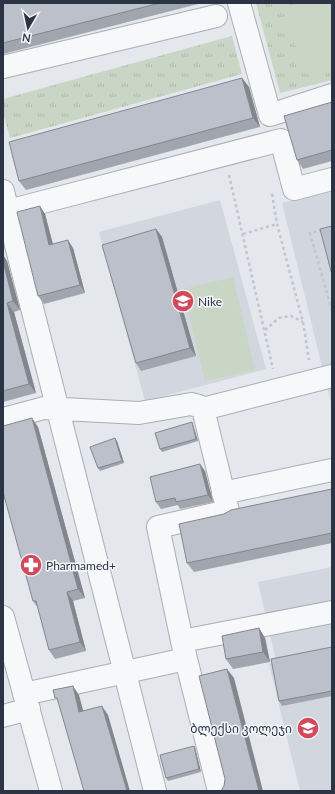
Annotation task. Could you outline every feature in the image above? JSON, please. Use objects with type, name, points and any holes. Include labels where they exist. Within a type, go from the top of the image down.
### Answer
[{"type":"street","points":[[239,3],[270,115],[332,95]]},
{"type":"street","points":[[3,67],[216,16]]},
{"type":"street","points":[[154,791],[58,408],[9,247],[5,201],[224,155],[281,140],[294,189],[332,178]]},
{"type":"street","points":[[203,409],[323,378]]},
{"type":"street","points":[[3,419],[44,408],[139,414],[191,404],[199,406],[203,409],[228,511],[158,527],[184,650],[219,791]]},
{"type":"street","points":[[223,493],[332,470]]},
{"type":"street","points":[[3,716],[26,702],[124,672],[184,650],[332,612]]},
{"type":"street","points":[[3,617],[9,659],[26,702],[51,791]]},
{"type":"path","points":[[224,155],[278,389]]},
{"type":"path","points":[[271,188],[277,224],[302,322],[323,378]]},
{"type":"path","points":[[243,234],[277,224]]},
{"type":"path","points":[[325,229],[310,233],[332,311]]},
{"type":"path","points":[[265,331],[279,318],[291,316],[302,322]]},
{"type":"shaded area","points":[[332,191],[332,407],[282,203]]},
{"type":"shaded area","name":"Nike","points":[[220,200],[266,369],[145,401],[99,232]]},
{"type":"shaded area","name":"ბლექსი კოლეჯი","points":[[332,567],[332,791],[300,791],[269,664],[276,661],[258,582]]},
{"type":"green space","points":[[256,3],[332,3],[332,80],[280,93]]},
{"type":"green space","points":[[300,3],[332,3],[332,66],[303,74],[285,7]]},
{"type":"green space","points":[[232,36],[242,74],[10,138],[3,113],[3,99]]},
{"type":"green space","points":[[233,277],[255,370],[205,381],[183,289]]},
{"type":"building","points":[[3,3],[160,3],[3,43]]},
{"type":"building","points":[[242,78],[253,118],[19,181],[9,142]]},
{"type":"building","points":[[332,102],[332,150],[297,160],[284,116]]},
{"type":"building","points":[[40,206],[49,245],[68,240],[80,285],[38,296],[17,212]]},
{"type":"building","points":[[332,226],[332,275],[320,229]]},
{"type":"building","points":[[156,229],[190,348],[136,363],[102,245]]},
{"type":"building","points":[[3,261],[13,301],[7,303],[29,384],[3,391]]},
{"type":"building","points":[[32,418],[78,589],[67,592],[80,642],[49,650],[36,601],[33,601],[3,492],[3,426]]},
{"type":"building","points":[[192,422],[196,439],[160,449],[155,433]]},
{"type":"building","points":[[115,438],[122,461],[98,468],[90,447]]},
{"type":"building","points":[[200,464],[208,495],[176,502],[175,498],[156,502],[150,477]]},
{"type":"building","points":[[332,489],[332,533],[187,563],[179,524],[224,514],[231,510]]},
{"type":"building","points":[[259,628],[263,652],[226,659],[222,636]]},
{"type":"building","points":[[332,647],[332,691],[279,701],[271,659]]},
{"type":"building","points":[[227,669],[259,791],[221,791],[224,786],[225,779],[199,676]]},
{"type":"building","points":[[73,686],[79,712],[102,706],[127,791],[84,791],[57,698],[55,698],[53,690]]},
{"type":"building","points":[[194,746],[199,769],[166,778],[160,755]]},
{"type":"place","name":"Nike","points":[[183,301]]},
{"type":"place","name":"Pharmamed+","points":[[31,565]]},
{"type":"place","name":"ბლექსი კოლეჯი","points":[[308,728]]}]
